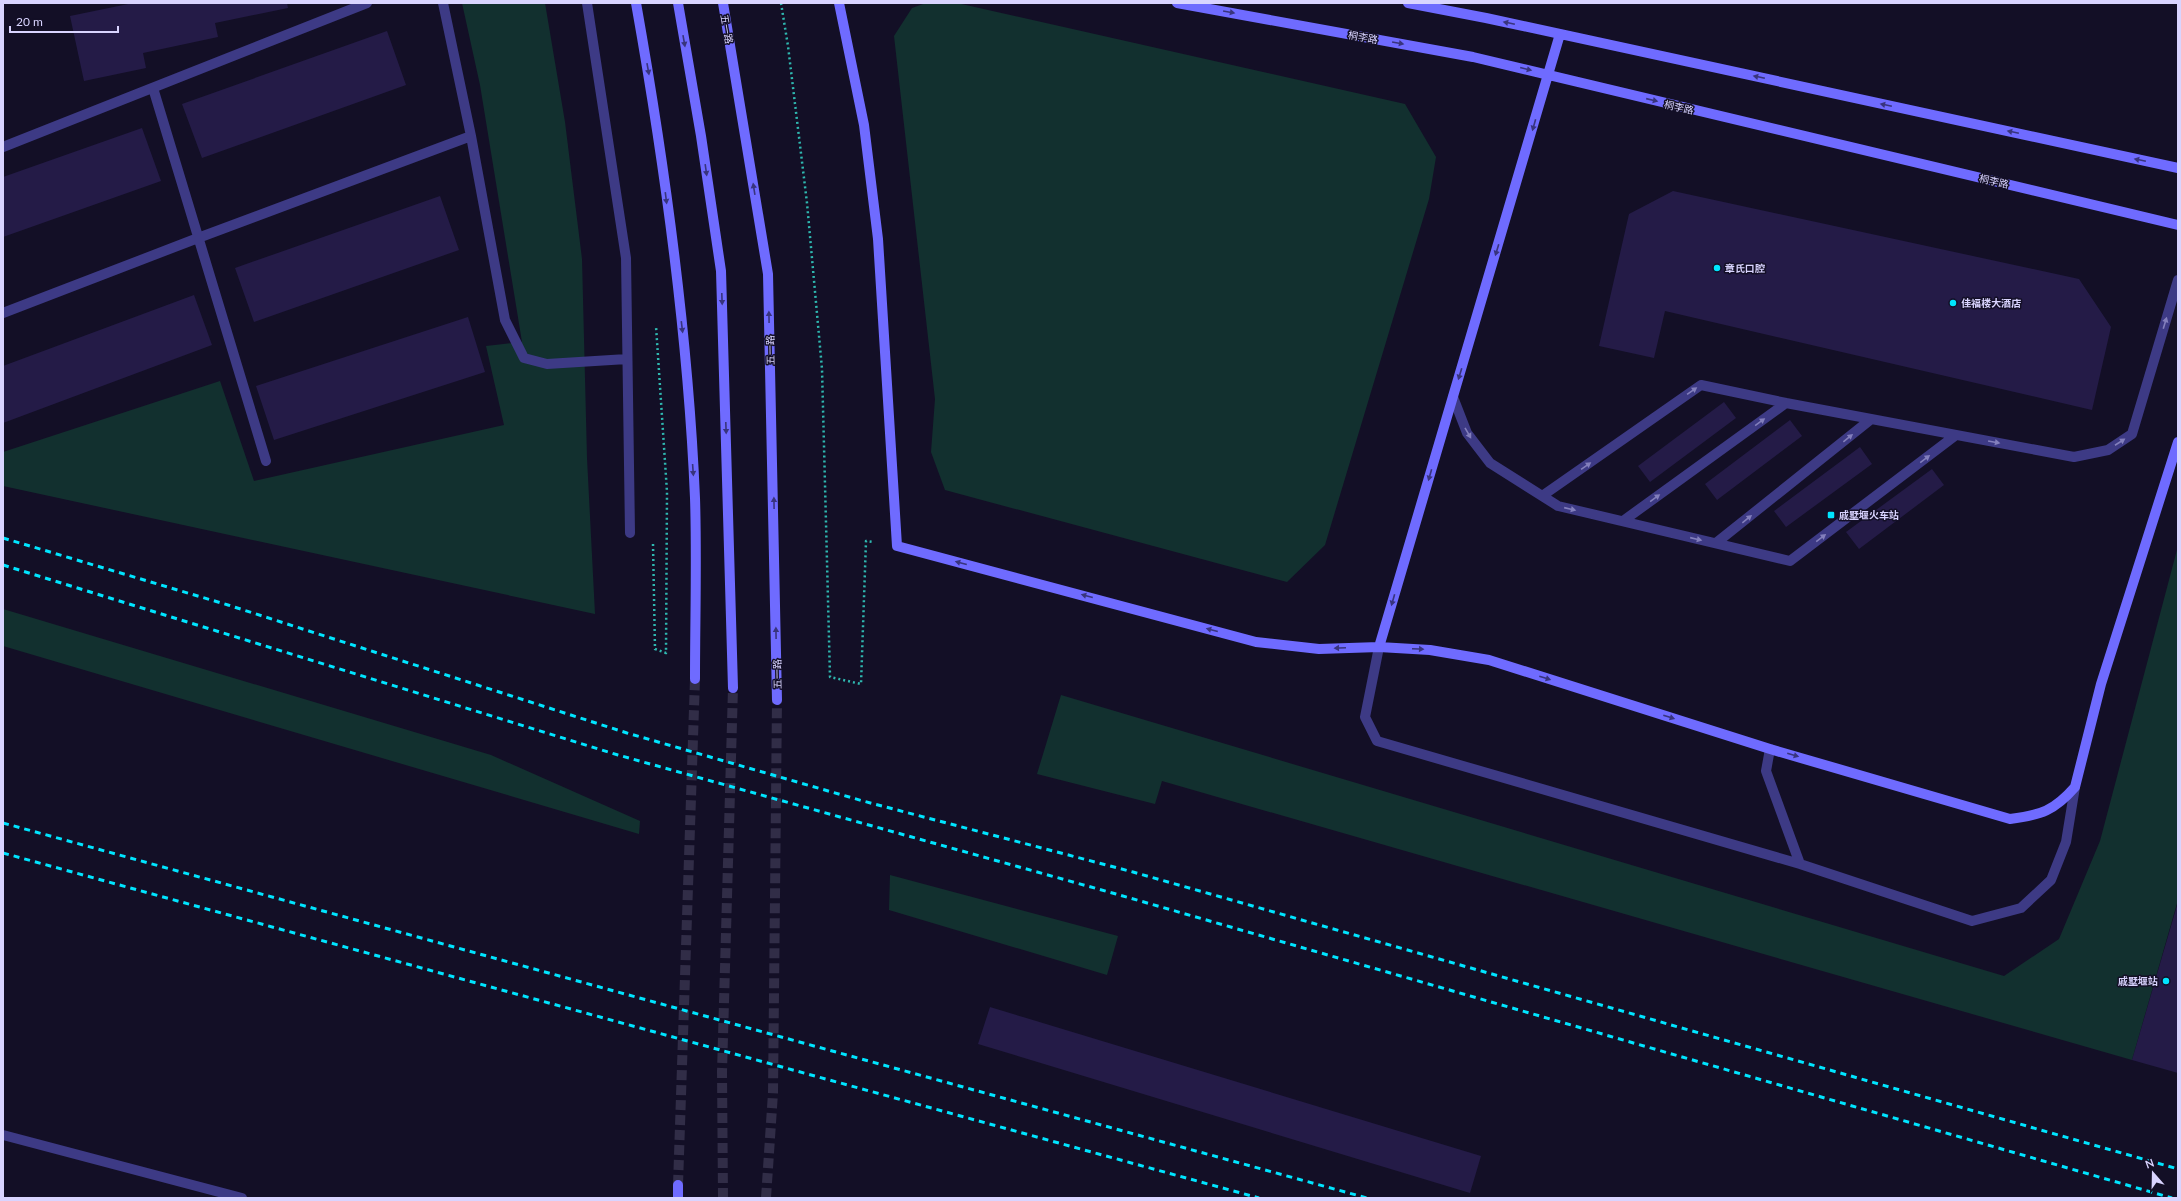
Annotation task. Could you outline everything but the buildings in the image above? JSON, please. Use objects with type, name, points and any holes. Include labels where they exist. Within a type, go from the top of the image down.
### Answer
[{"type":"street","points":[[636,3],[656,117],[685,347],[695,498],[695,679]]},
{"type":"street","points":[[678,3],[701,136],[721,272],[733,688]]},
{"type":"street","name":"五一路","points":[[723,3],[768,274],[777,700]]},
{"type":"street","points":[[839,3],[864,125],[878,239],[897,546],[1256,642],[1319,649],[1379,647],[1430,650],[1489,660],[1770,749],[2010,819],[2038,815],[2064,800],[2075,787],[2100,684],[2178,442]]},
{"type":"street","name":"桐李路","points":[[1177,3],[1473,57],[2178,225]]},
{"type":"street","points":[[1408,3],[1560,34],[2178,168]]},
{"type":"street","points":[[1379,647],[1560,34]]},
{"type":"street","points":[[678,1186],[678,1198]]},
{"type":"lane","points":[[3,147],[368,3]]},
{"type":"lane","points":[[443,3],[471,136],[505,320],[524,358],[547,364],[627,359]]},
{"type":"lane","points":[[586,3],[626,258],[630,533]]},
{"type":"lane","points":[[153,88],[266,461]]},
{"type":"lane","points":[[3,313],[471,136]]},
{"type":"lane","points":[[1542,496],[1701,385],[1870,420],[2074,456],[2108,450],[2132,434],[2178,280]]},
{"type":"lane","points":[[1453,397],[1467,433],[1490,463],[1558,506],[1790,561],[1956,435]]},
{"type":"lane","points":[[1623,521],[1786,403]]},
{"type":"lane","points":[[1716,543],[1870,420]]},
{"type":"lane","points":[[1379,647],[1365,717],[1377,741],[1800,864],[1972,921],[2021,908],[2051,880],[2066,842],[2075,787]]},
{"type":"lane","points":[[1770,749],[1766,771],[1800,864]]},
{"type":"lane","points":[[3,1135],[242,1198]]},
{"type":"path","points":[[781,3],[788,46],[807,203],[822,369],[830,677],[861,684],[866,541],[897,546]]},
{"type":"path","points":[[630,533],[652,534],[655,649],[666,653]]},
{"type":"green space","points":[[462,3],[545,3],[565,122],[582,259],[587,458],[595,614],[3,486],[3,452],[220,381],[254,481],[504,425],[486,346],[522,342],[480,85]]},
{"type":"green space","points":[[926,3],[957,3],[1405,104],[1436,157],[1429,199],[1325,545],[1287,582],[945,490],[931,452],[935,399],[894,36],[912,8]]},
{"type":"green space","points":[[2178,546],[2178,900],[2132,1060],[1162,781],[1155,804],[1037,774],[1061,695],[2004,976],[2059,939],[2100,841]]},
{"type":"green space","points":[[3,609],[491,755],[640,821],[639,834],[3,646]]},
{"type":"green space","points":[[890,875],[1118,936],[1107,975],[889,910]]},
{"type":"tunnel","points":[[678,1185],[695,679]]},
{"type":"tunnel","points":[[723,1198],[722,1072],[733,688]]},
{"type":"tunnel","points":[[766,1198],[773,1093],[777,700]]},
{"type":"railway","points":[[3,538],[228,605],[627,733],[863,801],[1133,872],[2178,1169]]},
{"type":"railway","points":[[3,565],[618,755],[1116,894],[2172,1198]]},
{"type":"railway","points":[[3,823],[1367,1198]]},
{"type":"railway","points":[[3,853],[1259,1198]]},
{"type":"place","name":"章氏口腔","points":[[1717,268]]},
{"type":"place","name":"佳福楼大酒店","points":[[1953,303]]},
{"type":"place","name":"戚墅堰火车站","points":[[1831,515]]},
{"type":"place","name":"戚墅堰站","points":[[2166,981]]}]
